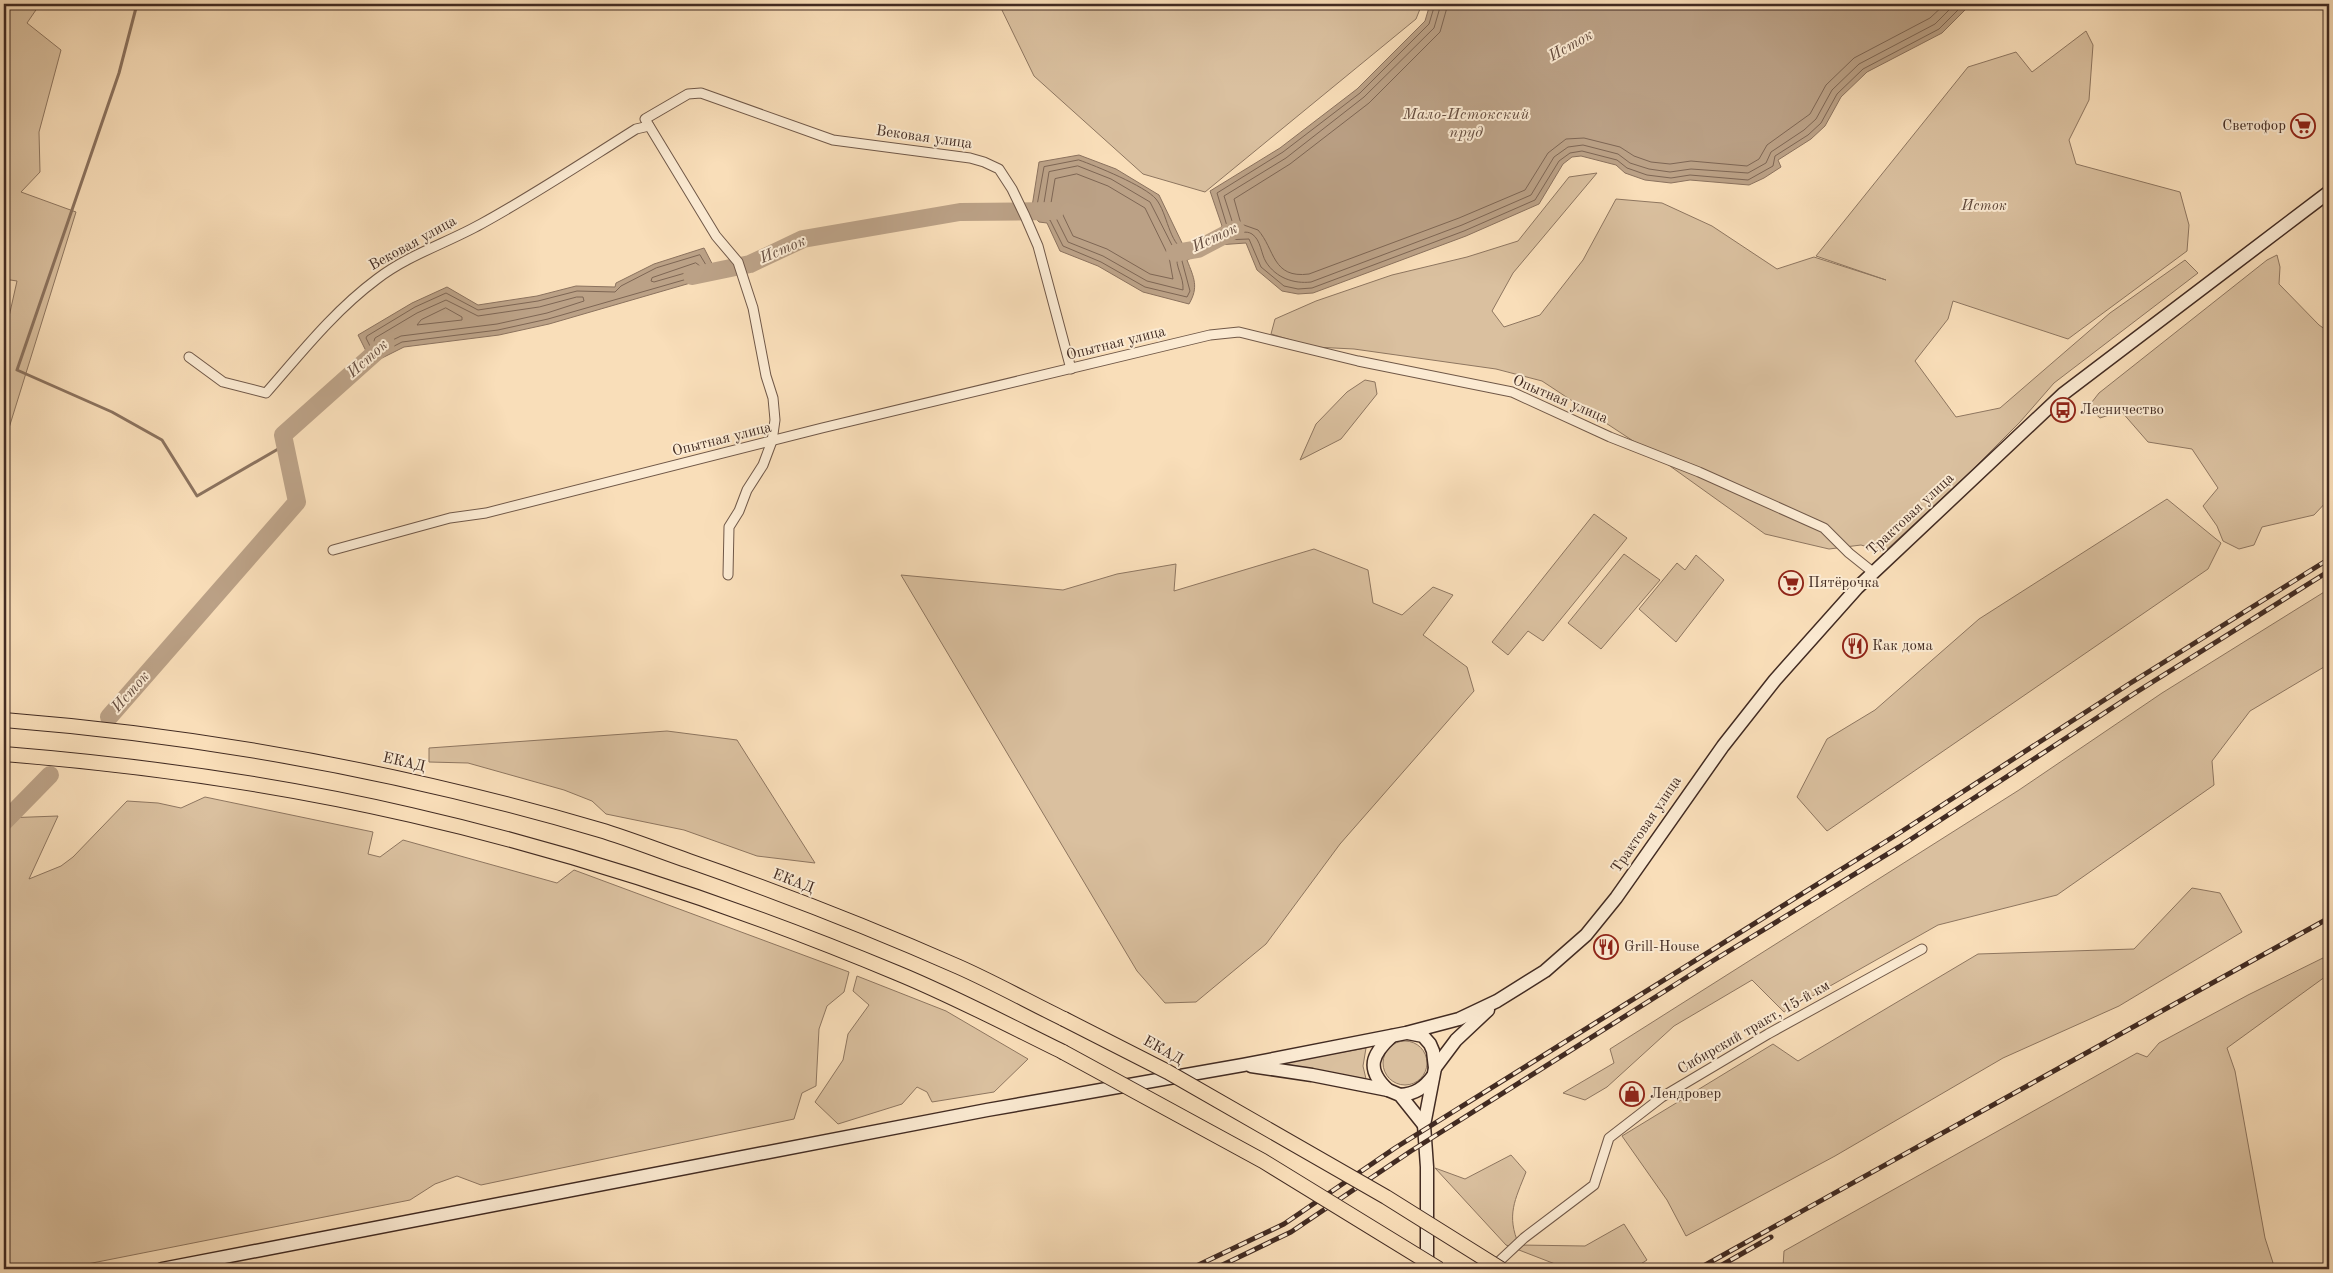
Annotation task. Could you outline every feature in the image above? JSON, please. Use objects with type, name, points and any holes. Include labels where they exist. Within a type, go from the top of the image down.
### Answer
[{"type":"highway","name":"ЕКАД","points":[[4,720],[161,737],[344,766],[495,801],[593,829],[738,878],[874,931],[960,968],[1168,1072],[1386,1197],[1501,1269]]},
{"type":"highway","points":[[4,754],[149,770],[291,790],[410,815],[585,861],[673,888],[806,936],[900,974],[1063,1052],[1263,1161],[1439,1269]]},
{"type":"main road","name":"Трактовая улица","points":[[1497,1002],[1545,971],[1586,935],[1616,898],[1696,781],[1746,716],[1818,632],[1874,573],[2063,394],[2329,192]]},
{"type":"main road","points":[[162,1269],[987,1110],[1243,1065],[1392,1036],[1459,1019],[1497,1002]]},
{"type":"main road","points":[[1243,1065],[1312,1075],[1394,1093],[1410,1094],[1420,1090],[1456,1040],[1497,1002]]},
{"type":"main road","points":[[1406,1033],[1423,1036],[1430,1044],[1434,1072],[1424,1125],[1427,1167],[1427,1269]]},
{"type":"main road","points":[[1392,1036],[1378,1049],[1374,1059],[1374,1070],[1380,1083],[1394,1093],[1424,1125]]},
{"type":"street","name":"Вековая улица","points":[[189,357],[223,382],[266,393],[343,306],[378,278],[429,248],[476,226],[530,196],[647,123],[688,94],[701,93],[833,140],[952,155],[984,162],[999,169],[1026,216],[1038,246],[1071,369]]},
{"type":"street","points":[[647,123],[716,236],[738,262],[752,308],[766,376],[773,398],[775,420],[772,441],[763,464],[747,490],[739,511],[729,527],[728,575]]},
{"type":"street","name":"Опытная улица","points":[[333,550],[450,518],[486,514],[772,441],[1210,335],[1239,332],[1358,361],[1512,392],[1610,437],[1699,472],[1824,528],[1874,573]]},
{"type":"street","name":"Сибирский тракт, 15-й км","points":[[1490,1269],[1524,1238],[1594,1185],[1609,1138],[1662,1097],[1768,1034],[1922,949]]},
{"type":"green space","points":[[4,4],[40,4],[27,23],[61,50],[39,132],[40,172],[21,192],[76,212],[4,444],[4,339],[17,281],[4,279]]},
{"type":"green space","points":[[999,4],[1422,4],[1416,19],[1205,192],[1143,174],[1034,76]]},
{"type":"green space","points":[[2086,31],[2093,45],[2089,100],[2069,140],[2076,164],[2180,192],[2189,225],[2187,251],[2068,339],[1953,301],[1948,319],[1915,361],[1956,417],[2000,408],[2110,313],[2185,260],[2198,273],[2054,383],[2020,422],[1968,474],[1884,552],[1861,545],[1829,549],[1765,534],[1656,456],[1542,381],[1496,369],[1354,349],[1314,347],[1271,334],[1275,319],[1316,301],[1392,275],[1467,257],[1518,241],[1569,177],[1597,173],[1513,273],[1492,311],[1504,327],[1540,315],[1583,260],[1616,199],[1662,203],[1712,226],[1777,269],[1814,257],[1886,280],[1816,256],[1968,67],[2016,52],[2032,72]]},
{"type":"green space","points":[[2277,255],[2280,267],[2279,284],[2319,325],[2329,332],[2329,499],[2314,515],[2262,527],[2254,545],[2239,549],[2223,541],[2217,526],[2203,506],[2218,488],[2192,449],[2148,442],[2121,411],[2100,418],[2088,407],[2099,393],[2267,260]]},
{"type":"green space","points":[[1365,380],[1375,382],[1377,394],[1341,439],[1300,460],[1316,424],[1347,392]]},
{"type":"green space","points":[[2167,499],[2221,543],[2208,569],[1827,831],[1797,797],[1827,739],[1875,710],[1979,619]]},
{"type":"green space","points":[[1594,514],[1627,538],[1543,641],[1528,631],[1508,655],[1492,642]]},
{"type":"green space","points":[[1314,549],[1368,570],[1373,603],[1402,615],[1433,587],[1453,595],[1423,635],[1467,667],[1474,691],[1340,844],[1266,944],[1196,1002],[1165,1003],[1137,971],[901,575],[1063,590],[1117,574],[1176,564],[1174,591]]},
{"type":"green space","points":[[1624,554],[1660,580],[1601,649],[1568,623]]},
{"type":"green space","points":[[1696,555],[1724,580],[1676,642],[1639,609],[1677,563],[1685,570]]},
{"type":"green space","points":[[2329,589],[2329,664],[2250,711],[2212,761],[2214,785],[2057,895],[1938,925],[1784,1012],[1752,980],[1674,1026],[1607,1087],[1585,1100],[1563,1093],[1614,1063],[1610,1049],[2019,790],[2162,693]]},
{"type":"green space","points":[[667,731],[737,740],[815,863],[757,856],[684,830],[606,814],[592,801],[564,790],[468,763],[429,762],[429,748]]},
{"type":"green space","points":[[205,797],[373,832],[368,854],[380,857],[403,840],[557,883],[574,870],[849,972],[844,992],[827,1006],[819,1029],[816,1086],[802,1093],[794,1119],[481,1185],[457,1176],[435,1184],[410,1200],[62,1269],[4,1269],[4,818],[58,816],[29,879],[61,866],[73,857],[127,801],[158,803],[181,808]]},
{"type":"green space","points":[[2192,888],[2220,893],[2242,932],[2119,1006],[2003,1058],[1835,1156],[1686,1236],[1667,1200],[1622,1136],[1773,1044],[1798,1061],[1978,954],[2134,949]]},
{"type":"green space","points":[[2329,955],[2329,974],[2227,1048],[2235,1071],[2265,1238],[2275,1269],[1956,1269],[1911,1266],[1893,1269],[1779,1269],[1783,1266],[1784,1251],[2137,1053],[2147,1057],[2159,1043],[2248,995]]},
{"type":"green space","points":[[857,976],[946,1011],[1028,1059],[994,1092],[932,1102],[927,1092],[917,1087],[902,1104],[838,1124],[815,1102],[843,1060],[848,1034],[869,1005],[853,991]]},
{"type":"green space","points":[[1401,1041],[1409,1041],[1421,1047],[1427,1063],[1421,1079],[1409,1085],[1401,1085],[1389,1079],[1383,1067],[1383,1059],[1389,1047]]},
{"type":"green space","points":[[1366,1048],[1363,1066],[1366,1079],[1280,1063]]},
{"type":"green space","points":[[1511,1155],[1526,1172],[1516,1199],[1513,1216],[1513,1225],[1519,1245],[1585,1246],[1624,1224],[1647,1260],[1633,1269],[1568,1269],[1506,1245],[1435,1168],[1465,1179]]},
{"type":"water","name":"Мало-Истокский пруд","points":[[1430,4],[1971,4],[1942,33],[1867,72],[1841,97],[1825,126],[1811,139],[1778,160],[1781,167],[1749,185],[1690,180],[1671,183],[1645,180],[1625,173],[1616,165],[1581,156],[1572,157],[1563,164],[1539,204],[1466,236],[1313,293],[1298,294],[1282,291],[1257,270],[1246,243],[1217,245],[1215,234],[1222,226],[1210,191],[1280,148],[1357,89],[1425,21]]},
{"type":"water","points":[[1079,155],[1116,169],[1159,195],[1183,245],[1196,246],[1199,254],[1187,260],[1195,287],[1189,304],[1143,292],[1098,266],[1060,251],[1047,223],[1039,222],[1031,213],[1039,162]]},
{"type":"water","points":[[704,248],[718,275],[549,324],[499,335],[404,347],[372,363],[358,335],[412,303],[447,287],[478,305],[537,296],[576,286],[615,287],[616,283],[654,264]]},
{"type":"waterway","points":[[137,4],[119,73],[17,370],[112,412],[162,440],[197,496],[285,445]]},
{"type":"waterway","name":"Исток","points":[[692,276],[750,264],[803,239],[960,212],[1055,211]]},
{"type":"waterway","name":"Исток","points":[[1175,253],[1198,249],[1236,229]]},
{"type":"waterway","name":"Исток","points":[[109,717],[297,502],[283,435],[386,343]]},
{"type":"waterway","name":"Исток","points":[[4,822],[50,775]]},
{"type":"railway","points":[[1190,1269],[1284,1224],[1395,1148],[1893,837],[2129,684],[2329,559]]},
{"type":"railway","points":[[1214,1269],[1291,1232],[1411,1151],[1719,957],[1899,847],[2135,693],[2329,571]]},
{"type":"railway","points":[[1698,1269],[2329,918]]},
{"type":"railway","points":[[1715,1269],[1771,1237]]},
{"type":"place","name":"Светофор","points":[[2303,126]]},
{"type":"place","name":"Лесничество","points":[[2063,410]]},
{"type":"place","name":"Пятёрочка","points":[[1791,583]]},
{"type":"place","name":"Как дома","points":[[1855,646]]},
{"type":"place","name":"Grill-House","points":[[1606,947]]},
{"type":"place","name":"Лендровер","points":[[1632,1094]]}]
